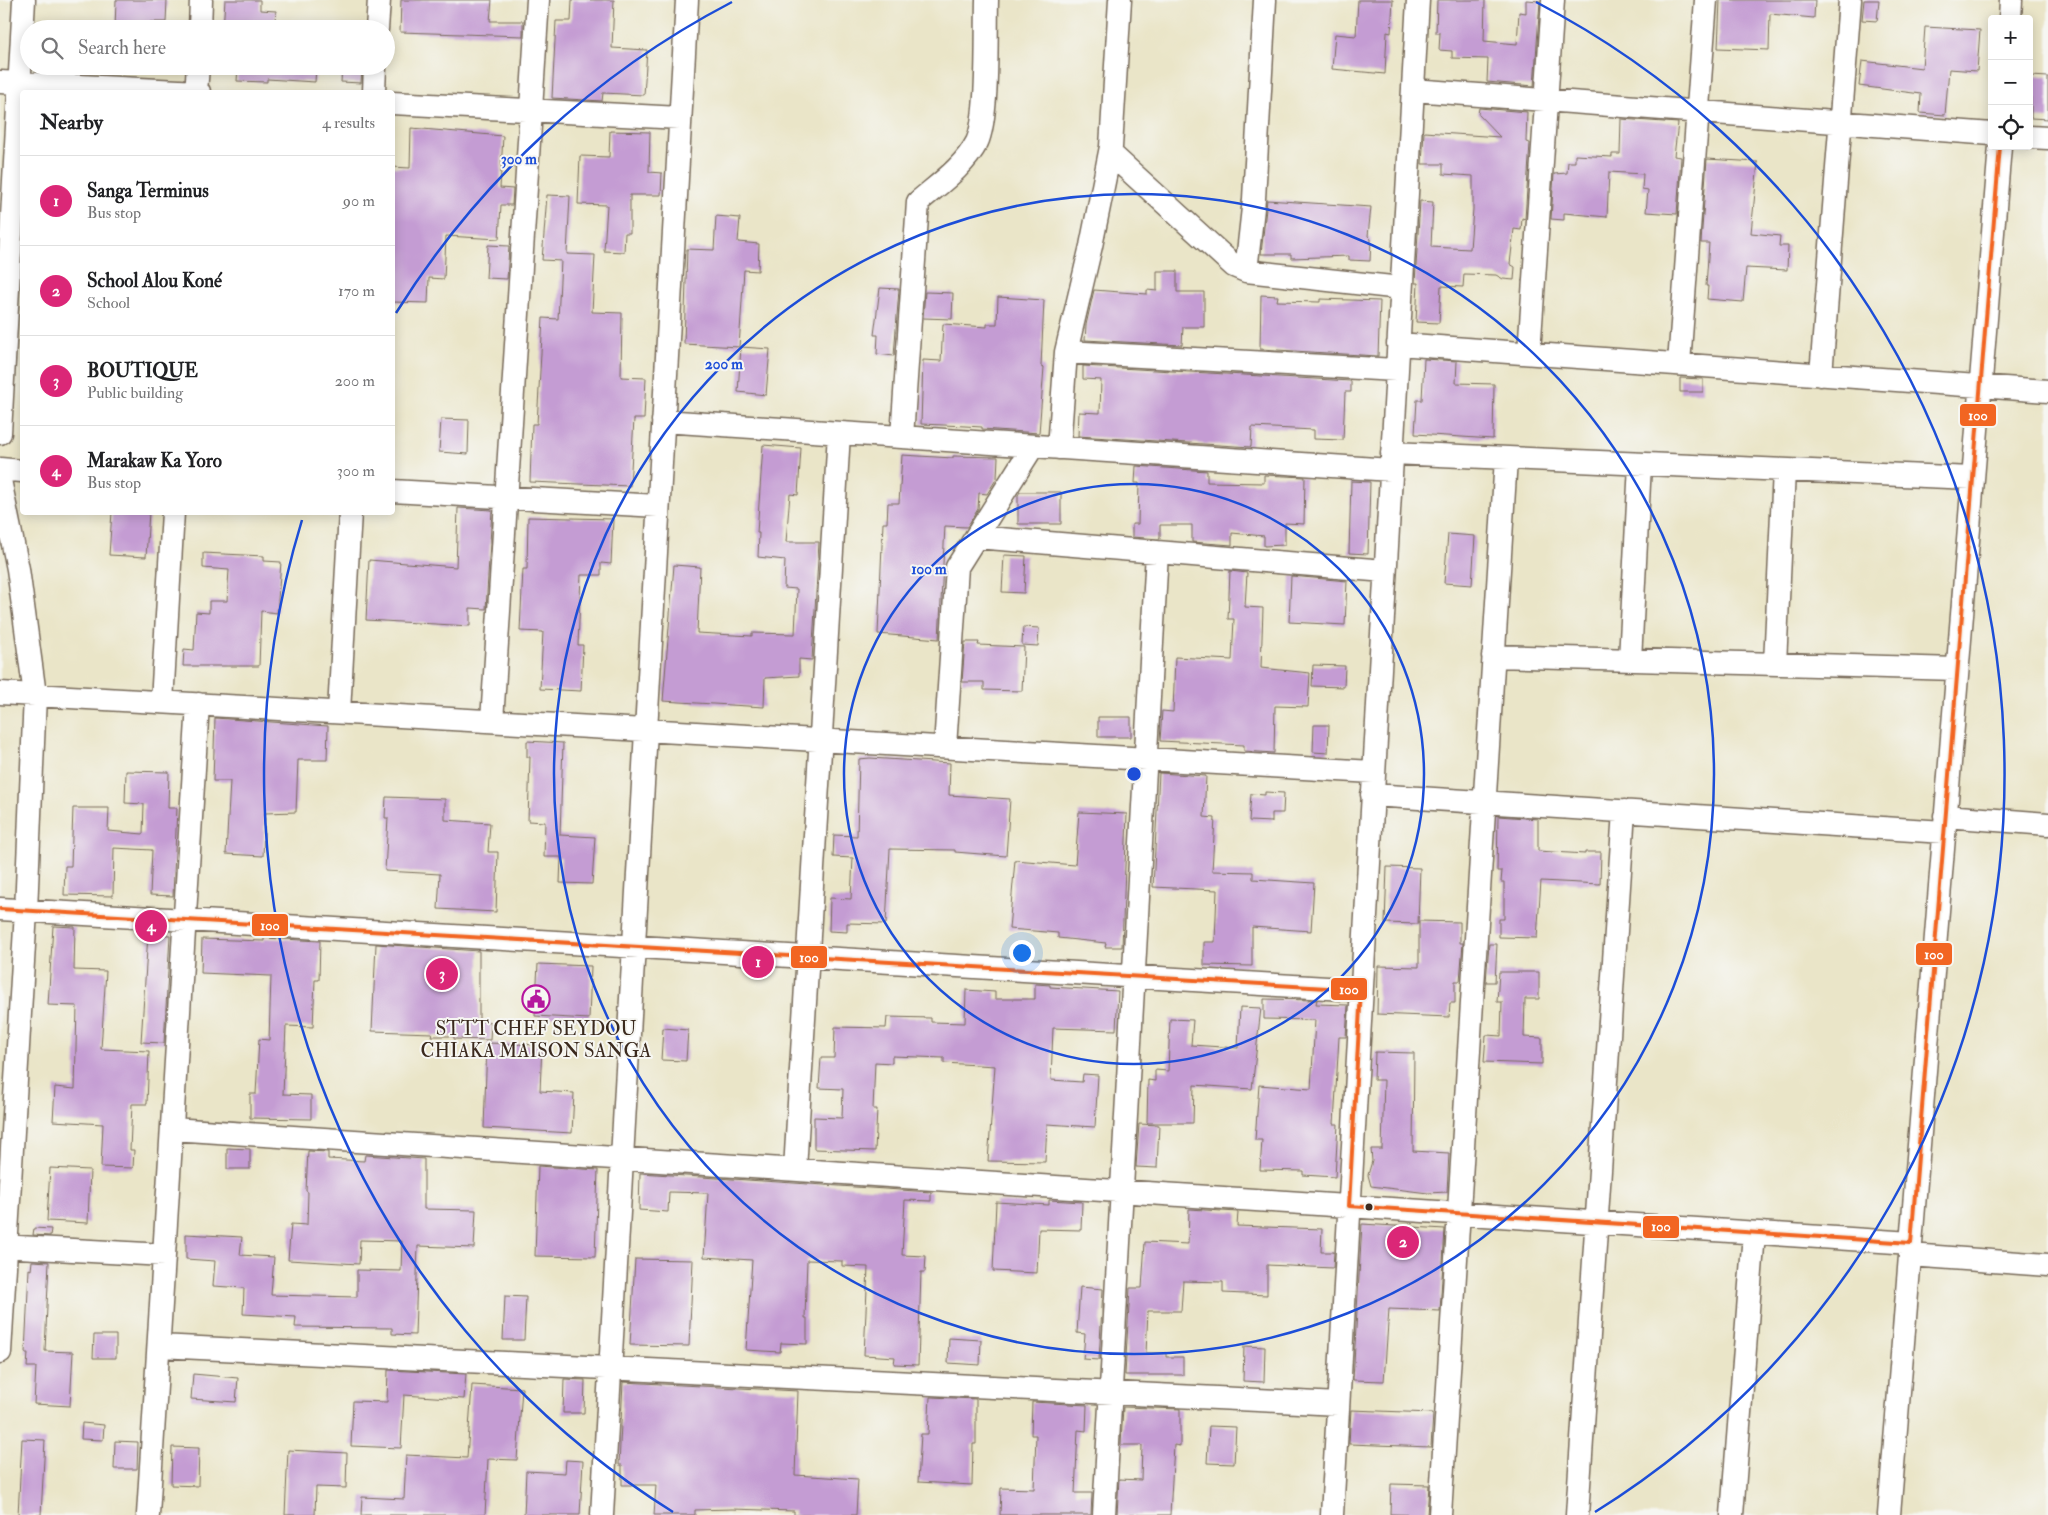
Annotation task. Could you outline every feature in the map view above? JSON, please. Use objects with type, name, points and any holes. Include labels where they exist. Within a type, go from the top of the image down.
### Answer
[{"type":"street","points":[[21,20],[24,0]]},
{"type":"street","points":[[200,20],[201,0]]},
{"type":"street","points":[[378,20],[379,0]]},
{"type":"street","points":[[492,721],[538,0]]},
{"type":"street","points":[[602,1515],[687,0]]},
{"type":"street","points":[[902,437],[918,202],[961,165],[977,141],[984,107],[987,0]]},
{"type":"street","points":[[1059,448],[1066,352],[1091,246],[1110,153],[1120,0]]},
{"type":"street","points":[[1246,271],[1254,199],[1265,0]]},
{"type":"street","points":[[1332,1515],[1418,0]]},
{"type":"street","points":[[1529,353],[1553,0]]},
{"type":"street","points":[[1679,364],[1706,0]]},
{"type":"street","points":[[1821,375],[1850,0]]},
{"type":"street","points":[[2010,15],[2011,0]]},
{"type":"street","points":[[0,432],[10,82],[20,23]]},
{"type":"street","points":[[197,90],[198,75]]},
{"type":"street","points":[[374,90],[375,75]]},
{"type":"street","points":[[10,82],[160,90]]},
{"type":"street","points":[[1413,90],[1988,134]]},
{"type":"street","points":[[395,103],[680,118]]},
{"type":"street","points":[[2033,137],[2048,138]]},
{"type":"street","points":[[1889,1515],[1979,386],[2000,150]]},
{"type":"street","points":[[1110,153],[1234,266],[1246,271],[1401,288]]},
{"type":"street","points":[[1398,344],[2048,391]]},
{"type":"street","points":[[1066,352],[1396,370]]},
{"type":"street","points":[[663,421],[1059,448],[1391,462],[1506,458],[1972,478]]},
{"type":"street","points":[[795,1170],[838,433]]},
{"type":"street","points":[[945,747],[957,567],[1033,446]]},
{"type":"street","points":[[1440,1515],[1506,458]]},
{"type":"street","points":[[1630,660],[1640,464]]},
{"type":"street","points":[[0,469],[20,471]]},
{"type":"street","points":[[1776,664],[1784,470]]},
{"type":"street","points":[[0,480],[18,569],[35,695],[26,911],[3,1246],[0,1352]]},
{"type":"street","points":[[395,491],[658,506]]},
{"type":"street","points":[[162,702],[173,515]]},
{"type":"street","points":[[339,712],[350,515]]},
{"type":"street","points":[[976,537],[1385,571]]},
{"type":"street","points":[[1104,1515],[1157,552]]},
{"type":"street","points":[[1493,656],[1957,669]]},
{"type":"street","points":[[0,693],[1374,772]]},
{"type":"street","points":[[148,1515],[198,704]]},
{"type":"street","points":[[1372,795],[1624,811],[1944,824],[2048,824]]},
{"type":"street","points":[[1577,1515],[1624,811]]},
{"type":"street","points":[[0,910],[1361,990]]},
{"type":"street","points":[[172,1130],[1754,1233],[2048,1264]]},
{"type":"street","points":[[1732,1515],[1754,1233]]},
{"type":"street","points":[[3,1246],[164,1255]]},
{"type":"street","points":[[159,1346],[1338,1404]]},
{"type":"building","points":[[116,0],[167,0],[166,20],[115,20]]},
{"type":"building","points":[[225,0],[260,0],[260,10],[276,11],[275,20],[224,20]]},
{"type":"building","points":[[401,0],[492,0],[490,21],[523,21],[523,36],[400,32]]},
{"type":"building","points":[[572,0],[614,0],[612,48],[647,50],[644,95],[603,93],[602,101],[552,98],[556,21],[571,21]]},
{"type":"building","points":[[1358,0],[1393,0],[1391,33],[1387,32],[1385,74],[1332,69],[1335,34],[1356,36]]},
{"type":"building","points":[[1437,0],[1485,0],[1484,41],[1517,44],[1519,12],[1526,13],[1526,0],[1540,1],[1534,86],[1487,82],[1488,59],[1452,58],[1452,51],[1439,50],[1440,33],[1436,33]]},
{"type":"building","points":[[1720,0],[1815,0],[1814,18],[1770,14],[1769,50],[1718,48]]},
{"type":"building","points":[[1864,0],[1879,0],[1877,21],[1862,20]]},
{"type":"building","points":[[1925,27],[1980,30],[1977,71],[1949,69],[1945,115],[1920,113],[1921,94],[1859,86],[1862,61],[1922,68]]},
{"type":"building","points":[[237,75],[315,75],[315,82],[267,79],[267,82],[237,81]]},
{"type":"building","points":[[341,75],[361,75],[361,83],[341,82]]},
{"type":"building","points":[[2033,76],[2048,77],[2048,119],[2033,118]]},
{"type":"building","points":[[1479,108],[1527,112],[1526,142],[1530,143],[1525,219],[1522,218],[1521,230],[1514,229],[1510,264],[1515,267],[1514,280],[1503,279],[1496,275],[1464,274],[1463,287],[1441,286],[1439,323],[1416,322],[1418,283],[1415,283],[1420,201],[1433,202],[1431,247],[1470,249],[1473,209],[1473,176],[1443,174],[1443,164],[1422,164],[1424,132],[1500,137],[1478,114]]},
{"type":"building","points":[[1621,119],[1678,123],[1674,156],[1681,157],[1677,214],[1646,212],[1648,190],[1642,189],[1643,174],[1609,172],[1607,217],[1564,213],[1564,220],[1551,219],[1554,174],[1567,173],[1568,162],[1575,162],[1575,155],[1612,157],[1612,154],[1620,154]]},
{"type":"building","points":[[411,128],[503,136],[500,188],[513,189],[512,205],[501,205],[499,239],[446,236],[444,279],[429,278],[428,303],[395,302],[395,167],[410,168]]},
{"type":"building","points":[[610,131],[650,132],[649,172],[662,173],[661,195],[630,195],[630,233],[625,233],[624,252],[604,251],[607,205],[578,204],[580,156],[609,157]]},
{"type":"building","points":[[1707,159],[1758,162],[1751,233],[1780,236],[1779,246],[1788,246],[1787,270],[1746,268],[1743,302],[1707,299],[1709,243],[1701,243]]},
{"type":"building","points":[[547,195],[570,196],[567,254],[595,255],[592,312],[622,313],[621,377],[646,378],[644,419],[634,419],[630,486],[530,482],[532,424],[537,424],[543,318],[558,319],[561,261],[542,260]]},
{"type":"building","points":[[1267,200],[1371,207],[1368,236],[1371,239],[1370,261],[1349,260],[1349,256],[1291,258],[1291,254],[1261,254]]},
{"type":"building","points":[[716,216],[740,218],[738,242],[759,244],[758,271],[744,270],[739,347],[684,344],[687,249],[714,250]]},
{"type":"building","points":[[488,245],[509,246],[507,279],[486,278]]},
{"type":"building","points":[[1157,271],[1177,271],[1177,292],[1204,292],[1204,327],[1183,327],[1182,345],[1085,340],[1086,325],[1094,290],[1147,294],[1147,290],[1157,291]]},
{"type":"building","points":[[880,288],[899,289],[894,356],[877,354],[878,335],[874,335]]},
{"type":"building","points":[[925,292],[953,293],[952,319],[923,318]]},
{"type":"building","points":[[1261,295],[1278,296],[1277,301],[1320,302],[1320,299],[1380,301],[1378,356],[1260,349]]},
{"type":"building","points":[[998,297],[1044,300],[1041,366],[1044,367],[1039,433],[982,429],[982,427],[921,424],[923,360],[941,361],[943,324],[987,327],[987,324],[997,324]]},
{"type":"building","points":[[741,347],[770,349],[766,395],[738,392]]},
{"type":"building","points":[[1424,359],[1457,361],[1456,383],[1494,384],[1493,439],[1415,434],[1417,400],[1422,400]]},
{"type":"building","points":[[1083,366],[1351,381],[1351,392],[1345,392],[1343,440],[1314,439],[1314,430],[1252,427],[1251,447],[1078,436],[1079,412],[1100,413],[1101,380],[1083,379]]},
{"type":"building","points":[[1680,378],[1703,379],[1703,392],[1680,392]]},
{"type":"building","points":[[441,419],[469,420],[468,454],[439,452]]},
{"type":"building","points":[[763,445],[801,448],[798,495],[790,494],[786,542],[819,542],[812,660],[799,659],[799,676],[765,678],[764,707],[663,701],[674,565],[700,567],[697,633],[752,636],[752,633],[795,634],[797,589],[784,588],[785,560],[758,557],[759,533],[757,533]]},
{"type":"building","points":[[902,455],[953,458],[953,456],[998,457],[997,478],[987,494],[979,493],[978,509],[967,527],[945,526],[939,639],[878,634],[883,523],[887,523],[888,503],[899,503]]},
{"type":"building","points":[[1136,466],[1207,471],[1207,482],[1264,483],[1264,475],[1305,477],[1304,524],[1285,523],[1285,545],[1264,546],[1264,536],[1232,533],[1232,545],[1192,542],[1192,525],[1160,525],[1160,539],[1132,537],[1132,524],[1138,524],[1139,483],[1135,483]]},
{"type":"building","points":[[1351,481],[1370,482],[1368,554],[1349,553]]},
{"type":"building","points":[[1020,492],[1061,492],[1061,524],[1018,524],[1018,495]]},
{"type":"building","points":[[458,508],[492,510],[486,609],[470,608],[470,626],[366,620],[369,560],[456,567]]},
{"type":"building","points":[[112,515],[149,515],[146,557],[109,555]]},
{"type":"building","points":[[528,517],[613,519],[611,564],[601,563],[601,575],[581,575],[578,645],[583,645],[581,691],[540,689],[543,632],[520,631],[523,569],[527,569]]},
{"type":"building","points":[[1448,534],[1475,536],[1472,585],[1444,583]]},
{"type":"building","points":[[203,553],[264,556],[264,561],[281,562],[277,613],[261,611],[259,666],[183,666],[184,649],[194,650],[196,612],[209,613],[209,601],[227,601],[229,570],[203,568]]},
{"type":"building","points":[[1004,555],[1026,556],[1024,593],[1002,592]]},
{"type":"building","points":[[1230,571],[1247,573],[1245,607],[1263,608],[1261,668],[1310,673],[1308,707],[1275,706],[1274,753],[1244,751],[1244,745],[1160,741],[1162,711],[1173,712],[1175,657],[1232,660],[1234,619],[1228,619]]},
{"type":"building","points":[[1291,576],[1347,581],[1345,625],[1289,622]]},
{"type":"building","points":[[1023,627],[1039,628],[1038,646],[1022,645]]},
{"type":"building","points":[[965,642],[979,642],[978,645],[1024,647],[1022,691],[984,690],[984,682],[962,682]]},
{"type":"building","points":[[1313,665],[1345,666],[1344,687],[1312,686]]},
{"type":"building","points":[[1098,717],[1131,717],[1131,737],[1098,737]]},
{"type":"building","points":[[215,718],[328,726],[327,760],[298,760],[296,812],[265,813],[263,856],[226,854],[230,781],[213,781]]},
{"type":"building","points":[[1314,725],[1329,725],[1328,753],[1313,752]]},
{"type":"building","points":[[527,741],[563,743],[560,835],[595,837],[592,884],[560,883],[561,857],[544,857],[545,822],[528,821],[530,757],[527,757]]},
{"type":"building","points":[[859,759],[950,763],[949,795],[1010,799],[1006,856],[955,852],[955,850],[890,849],[886,924],[847,923],[847,932],[829,931],[830,898],[851,899],[853,858],[833,857],[834,835],[857,836]]},
{"type":"building","points":[[126,771],[169,772],[168,808],[177,808],[173,896],[150,895],[152,850],[114,848],[113,896],[64,895],[65,866],[71,866],[73,808],[109,808],[108,831],[143,834],[144,804],[125,803]]},
{"type":"building","points":[[1159,773],[1206,776],[1204,817],[1215,818],[1212,871],[1253,872],[1253,879],[1314,883],[1311,931],[1252,927],[1252,966],[1204,965],[1204,942],[1215,942],[1217,890],[1153,887]]},
{"type":"building","points":[[1265,792],[1284,793],[1283,813],[1272,813],[1272,822],[1249,821],[1251,794],[1265,795]]},
{"type":"building","points":[[386,797],[445,799],[445,820],[490,823],[488,852],[498,852],[496,912],[438,909],[440,874],[385,871],[388,818],[385,818]]},
{"type":"building","points":[[1079,812],[1127,814],[1122,947],[1105,947],[1106,943],[1058,938],[1058,933],[1009,929],[1015,860],[1075,865]]},
{"type":"building","points":[[1498,816],[1538,819],[1538,851],[1585,854],[1585,852],[1601,852],[1600,884],[1541,881],[1537,938],[1499,937],[1499,919],[1504,919],[1504,882],[1501,882],[1502,871],[1497,871]]},
{"type":"building","points":[[1387,867],[1420,868],[1418,924],[1385,923]]},
{"type":"building","points":[[1419,921],[1460,922],[1460,943],[1463,943],[1460,981],[1455,981],[1455,1003],[1450,1003],[1449,1017],[1377,1014],[1378,966],[1419,967]]},
{"type":"building","points":[[53,926],[75,927],[74,970],[106,971],[101,1049],[149,1051],[147,1104],[132,1104],[130,1150],[134,1150],[133,1168],[101,1167],[103,1124],[53,1121],[55,1087],[75,1089],[77,1006],[48,1005]]},
{"type":"building","points":[[148,934],[170,935],[164,1043],[141,1042]]},
{"type":"building","points":[[264,938],[320,941],[319,980],[315,980],[313,1027],[286,1026],[283,1094],[311,1095],[311,1119],[250,1118],[250,1094],[256,1094],[259,1039],[269,1040],[271,976],[201,973],[202,939],[264,941]]},
{"type":"building","points":[[376,944],[479,951],[479,1021],[491,1022],[490,1040],[454,1039],[454,1036],[431,1036],[432,1033],[372,1031]]},
{"type":"building","points":[[1489,944],[1497,944],[1495,982],[1486,982]]},
{"type":"building","points":[[538,964],[591,966],[589,1019],[535,1016]]},
{"type":"building","points":[[1499,972],[1539,972],[1539,999],[1525,999],[1524,1037],[1542,1038],[1542,1064],[1484,1062],[1486,1035],[1501,1036],[1502,1002],[1497,1002]]},
{"type":"building","points":[[1035,984],[1050,985],[1050,987],[1118,991],[1116,1030],[1053,1028],[1051,1080],[1082,1082],[1083,1074],[1098,1075],[1095,1127],[1047,1124],[1045,1162],[988,1161],[995,1066],[944,1063],[944,1058],[892,1056],[892,1063],[875,1062],[873,1109],[877,1109],[875,1151],[814,1149],[814,1117],[842,1118],[843,1089],[819,1088],[821,1058],[834,1058],[835,1027],[886,1028],[887,1017],[931,1018],[931,1022],[965,1023],[966,990],[995,992],[995,999],[1035,999]]},
{"type":"building","points":[[1264,999],[1317,1000],[1316,1004],[1348,1005],[1346,1037],[1339,1037],[1334,1124],[1338,1124],[1335,1177],[1303,1175],[1303,1171],[1260,1170],[1262,1140],[1255,1140],[1259,1085],[1311,1089],[1315,1020],[1264,1019]]},
{"type":"building","points":[[1240,1007],[1261,1008],[1252,1089],[1194,1085],[1193,1123],[1147,1123],[1148,1080],[1155,1081],[1155,1070],[1168,1071],[1170,1019],[1193,1020],[1191,1045],[1238,1048]]},
{"type":"building","points":[[663,1028],[688,1030],[686,1061],[661,1060]]},
{"type":"building","points":[[487,1043],[542,1045],[540,1091],[574,1093],[572,1133],[484,1128]]},
{"type":"building","points":[[1375,1052],[1414,1053],[1413,1151],[1449,1153],[1447,1192],[1428,1193],[1371,1186],[1368,1175],[1372,1161],[1371,1149],[1382,1149],[1384,1080],[1374,1080]]},
{"type":"building","points":[[1139,1124],[1159,1125],[1157,1168],[1136,1167]]},
{"type":"building","points":[[227,1148],[250,1149],[250,1169],[227,1169]]},
{"type":"building","points":[[308,1151],[328,1152],[328,1159],[364,1161],[365,1155],[424,1159],[424,1209],[476,1210],[474,1248],[418,1246],[415,1335],[392,1334],[392,1328],[295,1327],[296,1317],[243,1314],[244,1288],[213,1286],[215,1261],[186,1259],[186,1234],[242,1237],[240,1255],[274,1257],[271,1295],[357,1297],[357,1270],[401,1271],[402,1241],[360,1240],[359,1264],[288,1260],[291,1224],[307,1225]]},
{"type":"building","points":[[538,1166],[598,1170],[595,1257],[535,1256]]},
{"type":"building","points":[[50,1168],[90,1170],[88,1223],[47,1221]]},
{"type":"building","points":[[640,1173],[931,1192],[931,1201],[905,1200],[902,1255],[926,1256],[925,1272],[921,1272],[918,1365],[894,1364],[895,1357],[864,1355],[868,1267],[842,1266],[842,1261],[807,1260],[805,1318],[807,1318],[807,1344],[781,1343],[780,1352],[746,1350],[752,1260],[704,1257],[708,1193],[669,1192],[668,1212],[639,1210]]},
{"type":"building","points":[[1049,1200],[1082,1202],[1081,1230],[1039,1229],[1037,1273],[993,1271],[996,1202],[1049,1205]]},
{"type":"building","points":[[1189,1209],[1238,1212],[1237,1226],[1322,1229],[1321,1252],[1334,1252],[1333,1268],[1267,1265],[1267,1295],[1223,1293],[1223,1282],[1183,1281],[1181,1311],[1148,1311],[1146,1353],[1166,1353],[1166,1357],[1183,1357],[1183,1375],[1125,1375],[1130,1288],[1142,1288],[1145,1242],[1188,1244]]},
{"type":"building","points":[[1362,1224],[1445,1229],[1440,1311],[1389,1309],[1384,1381],[1353,1380]]},
{"type":"building","points":[[34,1228],[51,1229],[50,1236],[33,1235]]},
{"type":"building","points":[[635,1259],[693,1260],[689,1346],[630,1345]]},
{"type":"building","points":[[32,1261],[49,1262],[45,1351],[73,1352],[70,1406],[34,1404],[36,1367],[27,1367],[28,1353],[25,1353],[29,1269],[31,1270]]},
{"type":"building","points":[[1080,1287],[1103,1289],[1099,1360],[1083,1359],[1085,1334],[1077,1333]]},
{"type":"building","points":[[505,1296],[526,1297],[524,1340],[503,1340]]},
{"type":"building","points":[[94,1335],[116,1335],[116,1358],[93,1358]]},
{"type":"building","points":[[949,1338],[981,1340],[980,1365],[948,1363]]},
{"type":"building","points":[[1244,1346],[1265,1347],[1264,1382],[1243,1381]]},
{"type":"building","points":[[388,1370],[466,1374],[464,1399],[404,1395],[401,1448],[351,1446],[353,1401],[387,1402]]},
{"type":"building","points":[[193,1374],[238,1378],[236,1402],[191,1399]]},
{"type":"building","points":[[564,1379],[585,1380],[584,1413],[563,1413]]},
{"type":"building","points":[[623,1382],[798,1391],[795,1475],[858,1479],[856,1515],[794,1515],[794,1511],[732,1509],[695,1510],[695,1515],[654,1515],[656,1485],[622,1485],[622,1465],[619,1465]]},
{"type":"building","points":[[472,1385],[522,1388],[517,1460],[488,1459],[485,1515],[361,1515],[362,1497],[404,1499],[406,1455],[467,1458]]},
{"type":"building","points":[[930,1397],[976,1399],[976,1444],[973,1444],[972,1485],[918,1482],[921,1434],[928,1434]]},
{"type":"building","points":[[1032,1402],[1087,1405],[1086,1431],[1078,1430],[1075,1493],[1092,1493],[1091,1515],[1000,1515],[1001,1488],[1034,1489],[1036,1435],[1031,1435]]},
{"type":"building","points":[[1123,1407],[1180,1409],[1180,1446],[1174,1445],[1170,1515],[1117,1515],[1119,1479],[1141,1480],[1142,1445],[1121,1445]]},
{"type":"building","points":[[1351,1410],[1433,1413],[1431,1447],[1349,1444]]},
{"type":"building","points":[[82,1423],[104,1425],[103,1440],[81,1439]]},
{"type":"building","points":[[1209,1426],[1236,1427],[1234,1464],[1207,1463]]},
{"type":"building","points":[[22,1439],[45,1440],[41,1515],[18,1515]]},
{"type":"building","points":[[115,1441],[138,1442],[137,1469],[114,1469]]},
{"type":"building","points":[[172,1447],[199,1448],[198,1486],[171,1485]]},
{"type":"building","points":[[288,1450],[347,1453],[346,1488],[316,1487],[315,1515],[285,1515]]},
{"type":"building","points":[[566,1460],[583,1461],[580,1515],[524,1515],[526,1471],[565,1473]]},
{"type":"building","points":[[1391,1484],[1429,1485],[1427,1515],[1390,1514]]},
{"type":"transit line","name":"100","points":[[0,909],[1361,990],[1349,1206],[1911,1243],[2000,150]]},
{"type":"place","name":"Marakaw Ka Yoro","points":[[151,926]]},
{"type":"place","name":"Sanga Terminus","points":[[758,962]]},
{"type":"place","name":"BOUTIQUE","points":[[442,974]]},
{"type":"place","name":"STTT CHEF SEYDOU CHIAKA MAISON SANGA","points":[[536,999]]},
{"type":"place","name":"School Alou Koné","points":[[1403,1242]]}]
